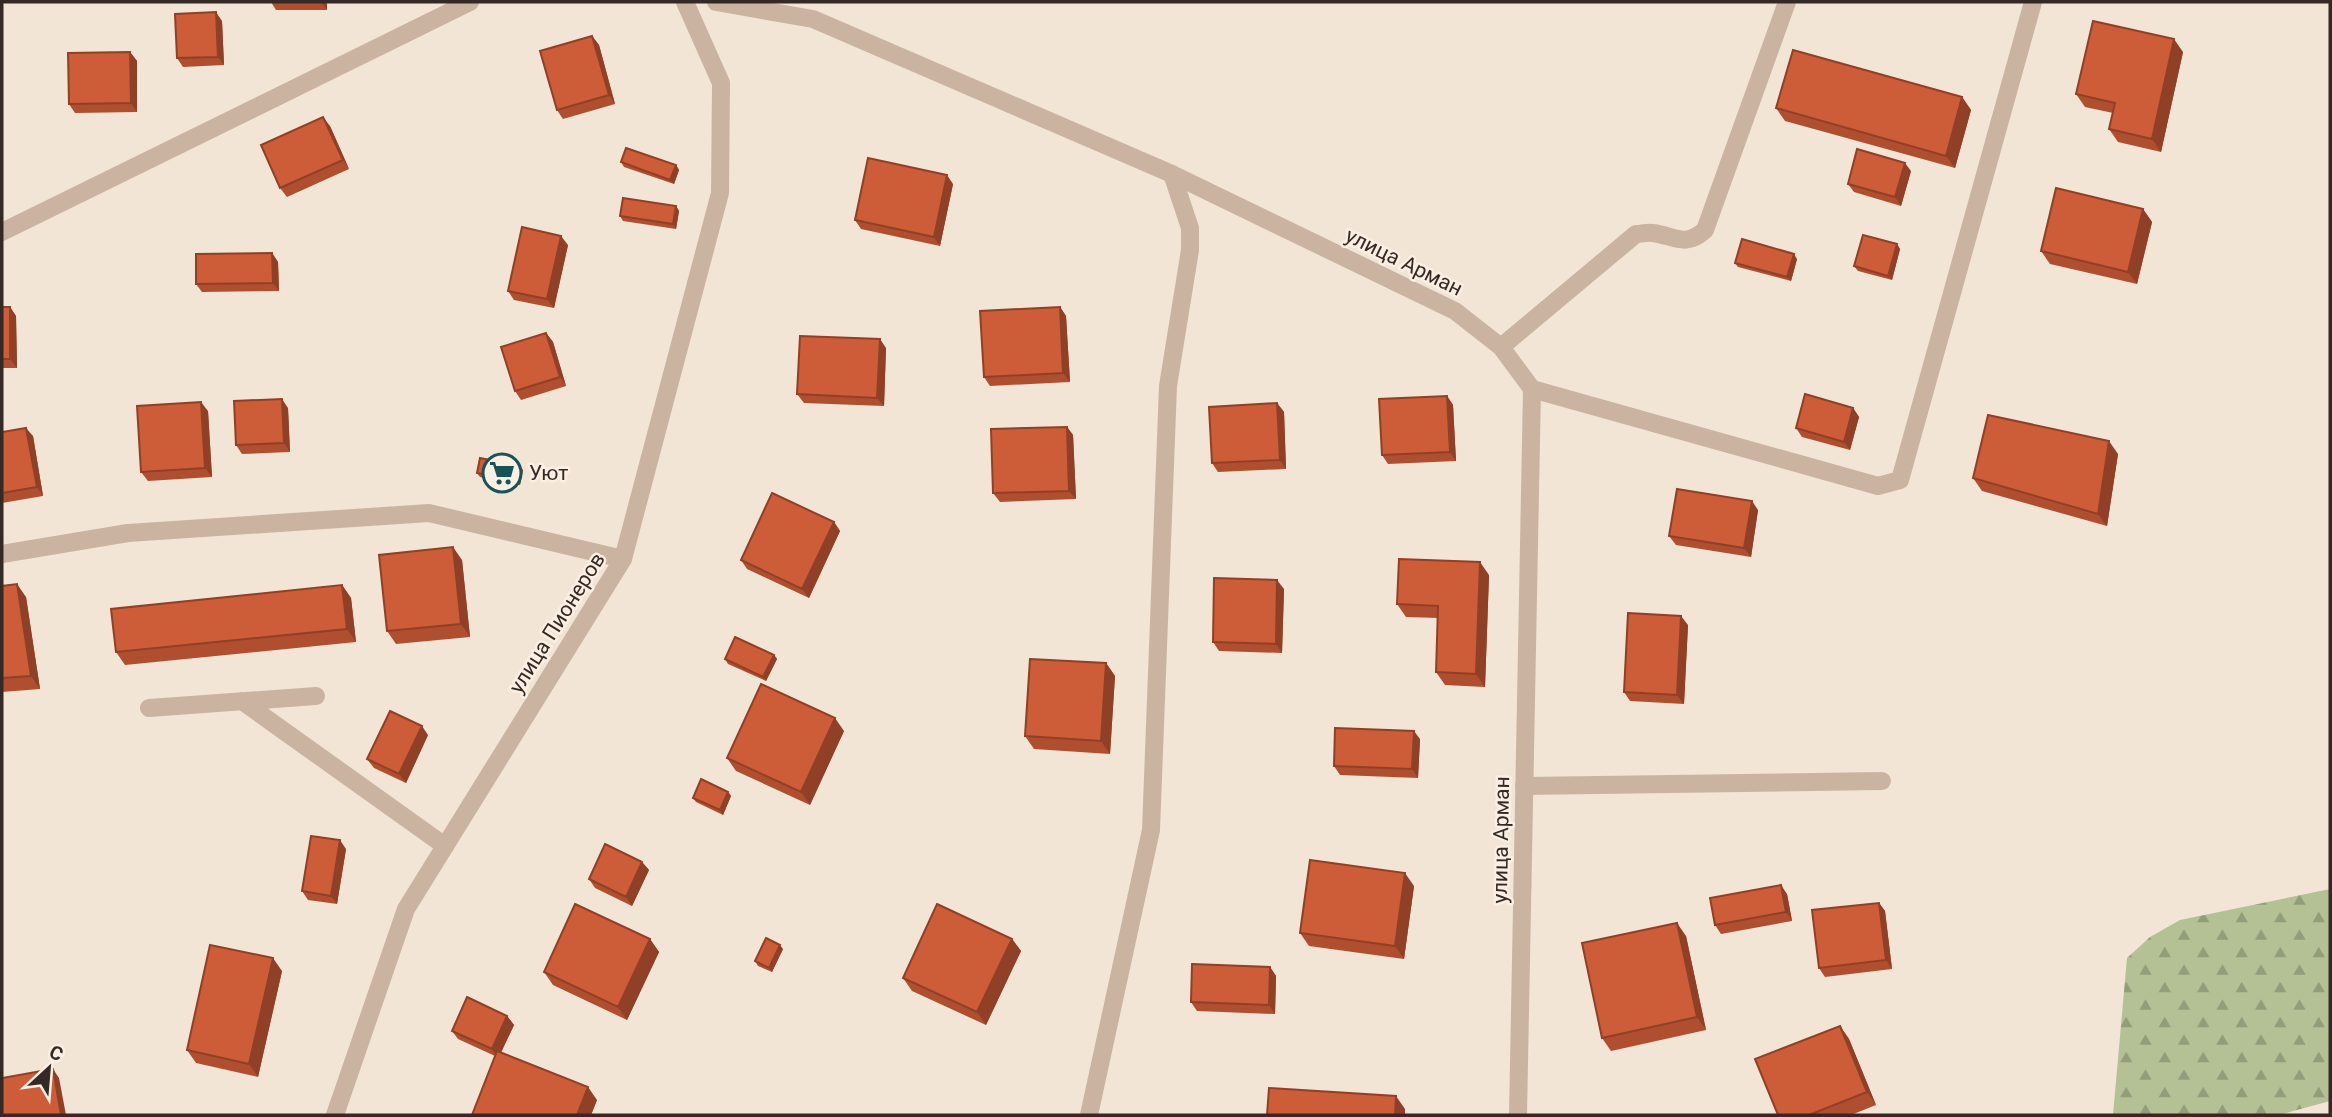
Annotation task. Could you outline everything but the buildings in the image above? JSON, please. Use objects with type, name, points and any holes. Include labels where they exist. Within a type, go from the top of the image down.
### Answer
[{"type":"street","points":[[2,232],[470,2]]},
{"type":"street","name":"улица Пионеров","points":[[335,1115],[405,909],[623,559],[720,193],[721,83],[685,2]]},
{"type":"street","name":"улица Арман","points":[[716,2],[813,19],[1172,174],[1455,311],[1502,347],[1532,389],[1518,1115]]},
{"type":"street","points":[[1502,347],[1636,234],[1652,233],[1679,240],[1696,239],[1705,230],[1787,2]]},
{"type":"street","points":[[1532,389],[1878,486],[1900,480],[2033,2]]},
{"type":"street","points":[[1089,1115],[1151,830],[1168,386],[1190,250],[1190,228],[1172,174]]},
{"type":"street","points":[[2,554],[128,533],[429,513],[623,559]]},
{"type":"street","points":[[149,708],[316,696]]},
{"type":"street","points":[[242,701],[445,846]]},
{"type":"street","points":[[1524,786],[1882,781]]},
{"type":"green space","points":[[2330,889],[2330,1101],[2279,1115],[2113,1115],[2127,958],[2150,937],[2180,920]]},
{"type":"place","name":"Уют","points":[[502,473]]}]
